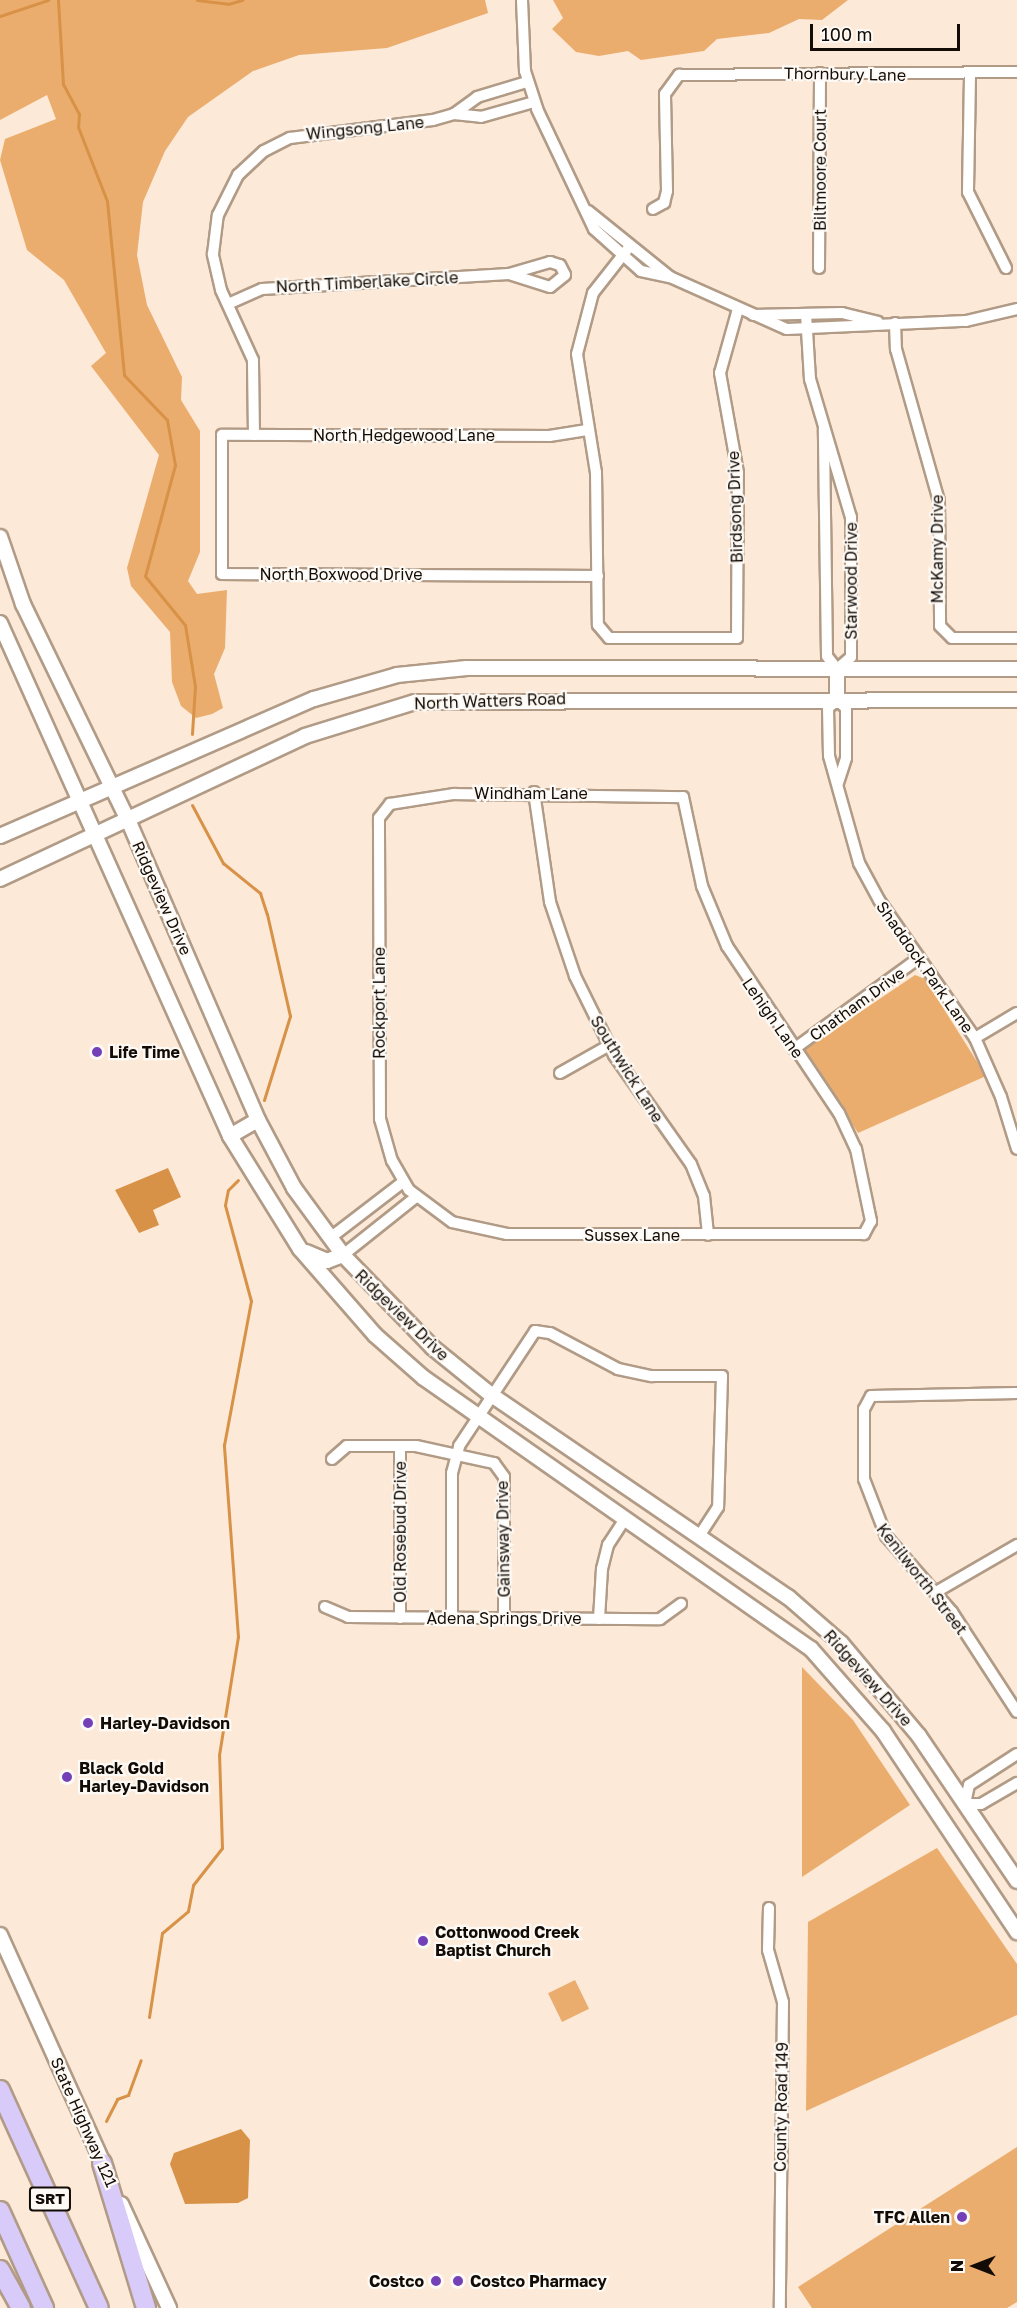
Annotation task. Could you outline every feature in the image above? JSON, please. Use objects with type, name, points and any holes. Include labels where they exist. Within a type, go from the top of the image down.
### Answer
[{"type":"highway","name":"SRT","points":[[0,2090],[99,2308]]},
{"type":"highway","points":[[102,2163],[146,2308]]},
{"type":"highway","points":[[0,2211],[44,2308]]},
{"type":"highway","points":[[0,2270],[21,2308]]},
{"type":"main road","name":"Ridgeview Drive","points":[[0,537],[23,604],[129,822],[258,1120],[294,1188],[330,1238],[343,1255],[432,1347],[490,1394],[788,1597],[841,1643],[890,1697],[1017,1881]]},
{"type":"main road","name":"Ridgeview Drive","points":[[0,622],[78,800],[97,837],[231,1136],[300,1249],[375,1335],[474,1416],[623,1522],[811,1650],[883,1731],[1017,1932]]},
{"type":"main road","name":"North Watters Road","points":[[0,836],[78,800],[314,699],[397,675],[467,668],[1017,669]]},
{"type":"main road","points":[[837,669],[837,700]]},
{"type":"main road","name":"North Watters Road","points":[[0,879],[129,822],[305,736],[415,702],[1017,700]]},
{"type":"main road","points":[[231,1136],[258,1120]]},
{"type":"main road","points":[[300,1249],[327,1261],[343,1255]]},
{"type":"main road","points":[[943,1818],[965,1804]]},
{"type":"main road","name":"State Highway 121","points":[[0,1935],[170,2308]]},
{"type":"street","points":[[522,0],[527,82],[534,102],[588,211],[594,229],[621,257],[650,275],[670,277]]},
{"type":"street","name":"Thornbury Lane","points":[[653,209],[664,203],[667,191],[665,94],[673,78],[820,73],[970,76],[1017,72]]},
{"type":"street","name":"Biltmoore Court","points":[[819,268],[820,73]]},
{"type":"street","points":[[970,76],[968,192],[1006,268]]},
{"type":"street","name":"Wingsong Lane","points":[[454,114],[477,97],[527,82]]},
{"type":"street","name":"Wingsong Lane","points":[[254,435],[253,360],[215,270],[214,234],[231,185],[255,158],[304,134],[454,114],[481,117],[534,102]]},
{"type":"street","points":[[588,211],[670,277],[774,327],[807,328],[882,322]]},
{"type":"street","points":[[598,576],[596,472],[586,430],[578,375],[579,332],[593,293],[630,246]]},
{"type":"street","name":"North Timberlake Circle","points":[[228,304],[276,287],[509,274]]},
{"type":"street","name":"Birdsong Drive","points":[[598,576],[598,625],[609,638],[737,638],[738,473],[720,373],[738,309]]},
{"type":"street","points":[[753,315],[842,313],[895,323],[966,321],[1017,309]]},
{"type":"street","name":"Starwood Drive","points":[[806,314],[810,379],[824,429],[841,468],[851,517],[851,657],[837,669],[827,656],[824,429]]},
{"type":"street","name":"McKamy Drive","points":[[895,323],[896,349],[939,501],[940,626],[952,638],[1017,638]]},
{"type":"street","name":"North Hedgewood Lane","points":[[222,435],[549,436],[586,430]]},
{"type":"street","name":"North Boxwood Drive","points":[[222,435],[222,574],[598,576]]},
{"type":"street","points":[[837,700],[846,708],[846,758],[838,783]]},
{"type":"street","name":"Shaddock Park Lane","points":[[837,700],[828,708],[829,756],[860,863],[919,958],[975,1038],[1017,1149]]},
{"type":"street","name":"Windham Lane","points":[[382,811],[390,804],[436,796],[534,792],[682,796]]},
{"type":"street","name":"Southwick Lane","points":[[534,792],[553,912],[575,976],[609,1046],[691,1164],[704,1197],[708,1235]]},
{"type":"street","name":"Lehigh Lane","points":[[682,796],[713,916],[737,965],[839,1113],[856,1149],[872,1221],[867,1232]]},
{"type":"street","name":"Rockport Lane","points":[[382,811],[380,1119],[409,1190]]},
{"type":"street","name":"Chatham Drive","points":[[794,1049],[919,958]]},
{"type":"street","points":[[975,1038],[1017,1013]]},
{"type":"street","points":[[560,1072],[609,1046]]},
{"type":"street","points":[[330,1238],[409,1190]]},
{"type":"street","points":[[343,1255],[409,1190]]},
{"type":"street","name":"Sussex Lane","points":[[409,1190],[452,1222],[489,1233],[854,1237],[867,1232]]},
{"type":"street","points":[[452,1618],[452,1473],[457,1453],[474,1416],[535,1331],[550,1333],[618,1369],[652,1376],[722,1376],[718,1507],[699,1536]]},
{"type":"street","name":"Kenilworth Street","points":[[1017,1393],[881,1392],[869,1398],[864,1409],[864,1479],[870,1506],[891,1544],[936,1592],[1017,1712]]},
{"type":"street","points":[[332,1459],[346,1446],[400,1446],[457,1453]]},
{"type":"street","name":"Old Rosebud Drive","points":[[400,1446],[400,1618]]},
{"type":"street","name":"Gainsway Drive","points":[[457,1453],[494,1463],[504,1477],[504,1618]]},
{"type":"street","points":[[599,1618],[602,1569],[608,1545],[623,1522]]},
{"type":"street","points":[[936,1592],[1017,1545]]},
{"type":"street","name":"Adena Springs Drive","points":[[325,1607],[348,1617],[660,1619],[681,1604]]},
{"type":"street","points":[[1017,1754],[969,1785],[965,1804],[981,1803],[1017,1783]]},
{"type":"street","name":"County Road 149","points":[[769,1908],[768,1950],[783,2002],[780,2308]]},
{"type":"shaded area","points":[[0,0],[485,0],[488,13],[387,48],[299,55],[253,71],[188,117],[165,151],[143,202],[137,255],[147,305],[182,377],[181,400],[200,431],[200,552],[188,581],[197,594],[227,590],[225,648],[214,674],[223,708],[212,714],[196,718],[181,706],[172,682],[170,632],[131,586],[127,568],[159,455],[91,366],[106,353],[64,280],[27,250],[0,160],[5,139],[56,119],[47,95],[0,120]]},
{"type":"shaded area","points":[[553,0],[848,0],[822,20],[799,19],[769,33],[717,39],[704,51],[641,60],[628,51],[599,56],[576,52],[552,29],[563,18]]},
{"type":"shaded area","points":[[915,975],[925,979],[986,1076],[858,1133],[804,1050]]},
{"type":"shaded area","points":[[168,1168],[181,1197],[153,1210],[159,1225],[139,1233],[115,1190]]},
{"type":"shaded area","points":[[802,1667],[853,1720],[910,1805],[802,1877]]},
{"type":"shaded area","points":[[937,1848],[1017,1964],[1017,2015],[806,2111],[808,1922]]},
{"type":"shaded area","points":[[575,1980],[589,2009],[562,2022],[548,1993]]},
{"type":"shaded area","points":[[241,2129],[250,2140],[248,2198],[238,2203],[185,2204],[170,2164],[174,2153]]},
{"type":"shaded area","name":"TFC Allen","points":[[1017,2147],[1017,2302],[1007,2308],[812,2308],[798,2287]]},
{"type":"waterway","points":[[0,16],[48,0]]},
{"type":"waterway","points":[[58,0],[63,84],[79,114],[78,127],[107,201],[124,375],[167,420],[175,465],[145,576],[185,625],[195,686],[192,734]]},
{"type":"waterway","points":[[197,0],[228,4],[242,0]]},
{"type":"waterway","points":[[192,805],[223,863],[260,893],[267,914],[290,1016],[264,1100]]},
{"type":"waterway","points":[[149,2017],[162,1933],[188,1911],[193,1885],[222,1848],[219,1755],[238,1637],[224,1445],[251,1301],[225,1205],[228,1190],[238,1180]]},
{"type":"waterway","points":[[106,2121],[117,2099],[128,2095],[141,2060]]},
{"type":"place","name":"Life Time","points":[[97,1052]]},
{"type":"place","name":"Harley-Davidson","points":[[88,1723]]},
{"type":"place","name":"Black Gold Harley-Davidson","points":[[67,1777]]},
{"type":"place","name":"Cottonwood Creek Baptist Church","points":[[423,1941]]},
{"type":"place","name":"TFC Allen","points":[[962,2217]]},
{"type":"place","name":"Costco","points":[[436,2281]]},
{"type":"place","name":"Costco Pharmacy","points":[[458,2281]]}]
